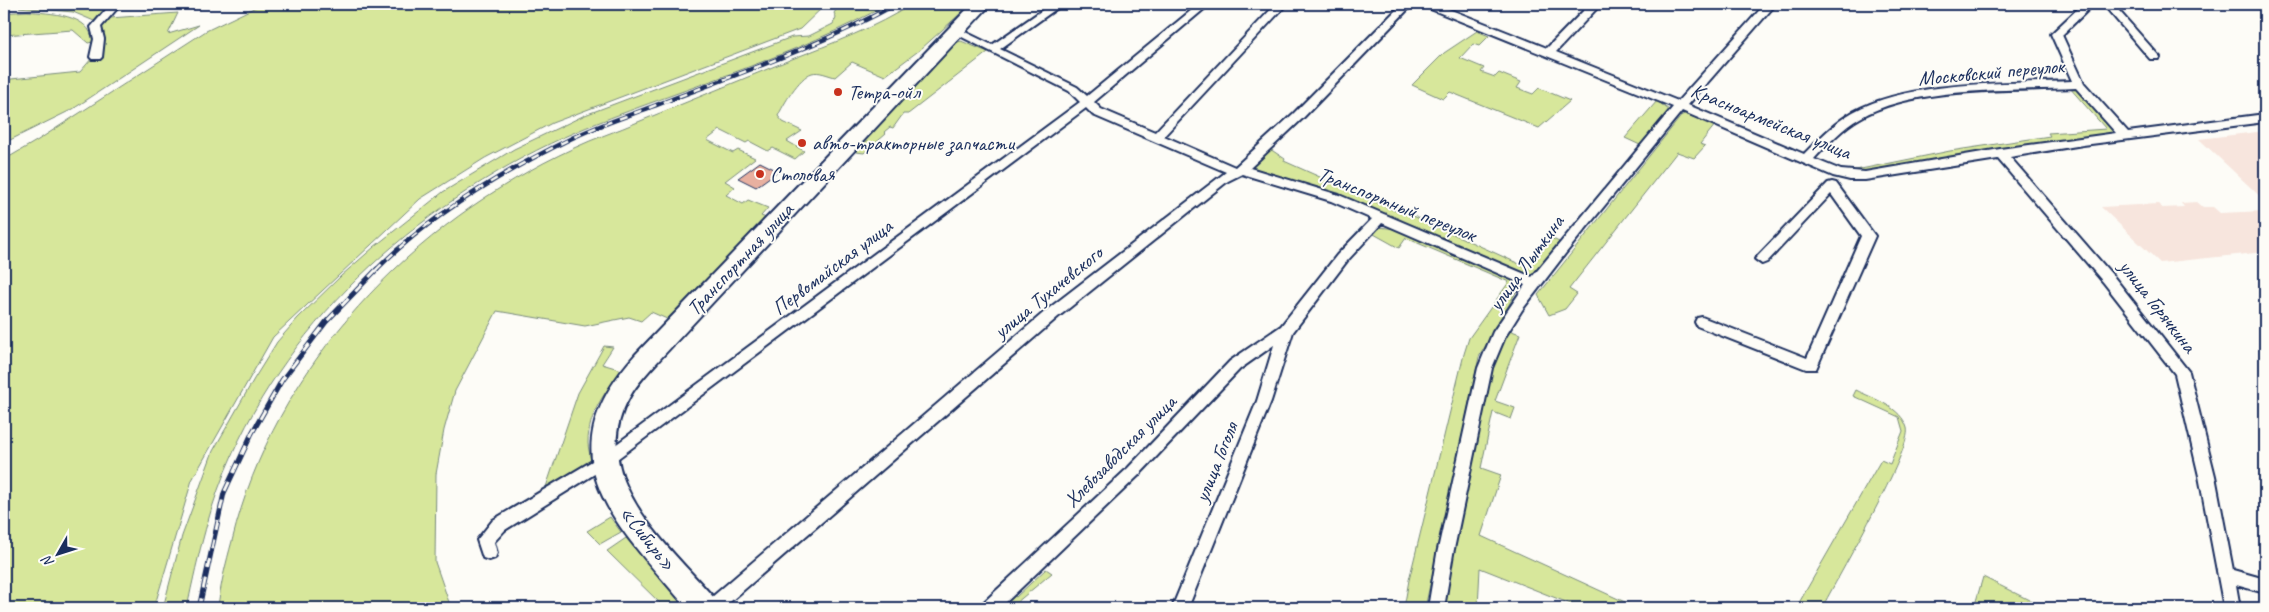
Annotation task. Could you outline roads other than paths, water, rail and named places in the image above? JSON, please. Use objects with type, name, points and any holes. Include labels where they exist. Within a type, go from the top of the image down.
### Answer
[{"type":"highway","name":"Транспортная улица","points":[[604,461],[605,431],[612,405],[636,371],[982,4]]},
{"type":"highway","name":"«Сибирь»","points":[[604,461],[607,476],[625,510],[648,541],[705,608]]},
{"type":"street","points":[[96,57],[99,39],[96,27],[116,4]]},
{"type":"street","points":[[992,49],[1058,4]]},
{"type":"street","name":"Первомайская улица","points":[[489,553],[485,540],[499,525],[604,461],[1087,102],[1205,4]]},
{"type":"street","points":[[1157,137],[1282,4]]},
{"type":"street","name":"улица Тухачевского","points":[[710,608],[1054,313],[1237,170],[1298,116],[1408,4]]},
{"type":"street","name":"Красноармейская улица","points":[[1427,4],[1681,106],[1806,160],[1834,179],[1865,176],[2000,153],[2124,135],[2265,118]]},
{"type":"street","points":[[1549,54],[1596,4]]},
{"type":"street","name":"улица Лыткина","points":[[1436,608],[1445,554],[1489,357],[1516,306],[1620,175],[1771,4]]},
{"type":"street","name":"Московский переулок","points":[[2089,4],[2056,34],[2079,84],[2124,135]]},
{"type":"street","points":[[2108,4],[2154,57]]},
{"type":"street","name":"Транспортный переулок","points":[[955,31],[1073,89],[1097,112],[1237,170],[1313,190],[1381,217],[1535,284]]},
{"type":"street","name":"Московский переулок","points":[[1806,160],[1833,132],[1863,112],[1887,103],[1942,92],[2079,84]]},
{"type":"street","name":"улица Горячкина","points":[[2000,153],[2109,280],[2182,372],[2206,476],[2232,608]]},
{"type":"street","points":[[1702,322],[1811,366],[1868,236],[1834,179],[1762,259]]},
{"type":"street","points":[[1286,330],[1342,258],[1381,217]]},
{"type":"street","name":"Хлебозаводская улица","points":[[989,608],[1133,472],[1235,365],[1286,330]]},
{"type":"street","name":"улица Гоголя","points":[[1180,608],[1264,401],[1286,330]]},
{"type":"street","points":[[2225,574],[2265,586]]},
{"type":"railway","points":[[376,270],[419,231],[443,213],[493,181],[544,152],[600,126],[807,47],[896,4]]},
{"type":"railway","points":[[199,608],[224,493],[252,433],[282,380],[326,322],[376,270]]},
{"type":"place","name":"Тетра-ойл","points":[[838,92]]},
{"type":"place","name":"авто-тракторные запчасти","points":[[802,143]]},
{"type":"place","name":"Столовая","points":[[760,174]]}]
